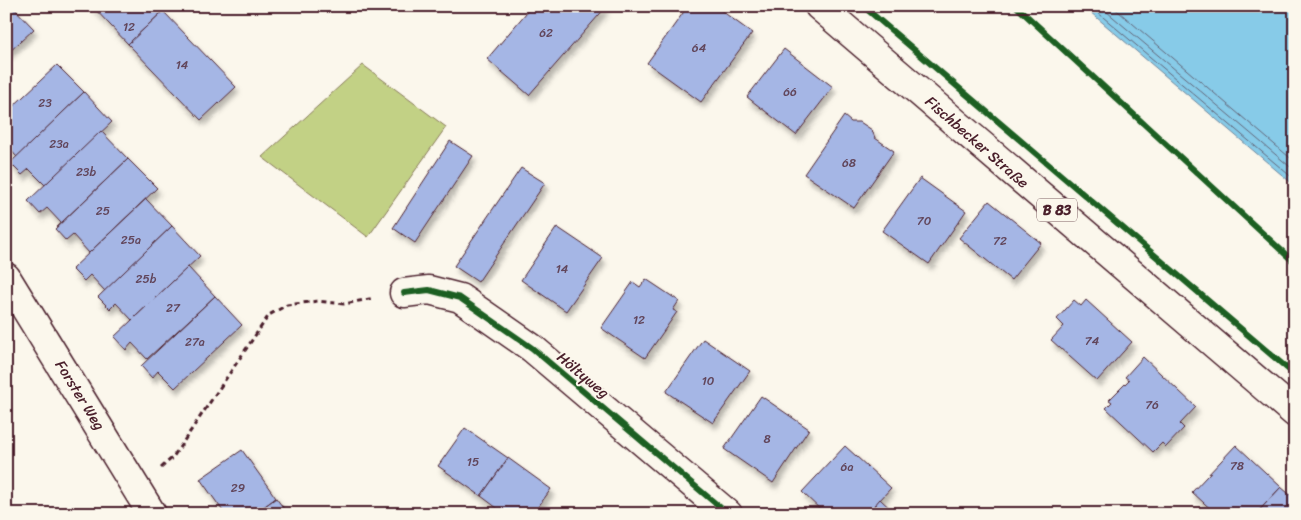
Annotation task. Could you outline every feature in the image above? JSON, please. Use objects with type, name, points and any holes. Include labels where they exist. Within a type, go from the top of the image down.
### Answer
[{"type":"street","name":"Fischbecker Straße","points":[[819,6],[1295,413]]},
{"type":"street","name":"Forster Weg","points":[[6,277],[152,514]]},
{"type":"street","name":"Höltyweg","points":[[404,293],[429,290],[460,298],[532,348],[728,514]]},
{"type":"path","points":[[138,489],[173,457],[269,315],[287,305],[318,301],[344,304],[404,293]]},
{"type":"green space","points":[[363,65],[446,127],[368,237],[262,157]]},
{"type":"water","points":[[1083,6],[1295,6],[1295,186]]},
{"type":"building","points":[[6,6],[12,6],[34,29],[6,55]]},
{"type":"building","points":[[92,6],[158,6],[163,11],[128,44]]},
{"type":"building","points":[[532,6],[606,7],[529,95],[487,59]]},
{"type":"building","points":[[688,6],[715,6],[752,33],[701,102],[647,63]]},
{"type":"building","points":[[163,11],[236,87],[201,120],[128,44]]},
{"type":"building","points":[[784,49],[833,87],[796,135],[747,97]]},
{"type":"building","points":[[57,65],[84,92],[17,157],[6,145],[6,113]]},
{"type":"building","points":[[84,92],[112,122],[45,185],[29,169],[22,175],[10,163]]},
{"type":"building","points":[[844,116],[851,122],[860,122],[872,130],[875,138],[894,151],[854,208],[804,174]]},
{"type":"building","points":[[101,131],[128,159],[61,223],[47,208],[40,214],[28,201]]},
{"type":"building","points":[[450,141],[473,156],[415,243],[393,228]]},
{"type":"building","points":[[128,159],[157,188],[89,253],[73,235],[66,241],[55,229]]},
{"type":"building","points":[[521,168],[545,183],[478,282],[454,266]]},
{"type":"building","points":[[920,178],[966,211],[929,264],[882,231]]},
{"type":"building","points":[[146,199],[172,226],[105,291],[90,275],[84,281],[72,269]]},
{"type":"building","points":[[989,201],[1041,243],[1011,280],[959,238]]},
{"type":"building","points":[[172,226],[200,256],[132,320],[116,303],[110,309],[98,297]]},
{"type":"building","points":[[557,227],[603,258],[566,311],[521,280]]},
{"type":"building","points":[[188,267],[215,296],[147,359],[132,343],[126,350],[114,337]]},
{"type":"building","points":[[646,279],[679,301],[673,310],[677,312],[645,358],[601,328],[633,282],[640,287]]},
{"type":"building","points":[[215,296],[242,325],[175,388],[158,371],[152,378],[141,366]]},
{"type":"building","points":[[1074,300],[1081,306],[1086,300],[1132,342],[1097,381],[1051,340],[1064,326],[1057,319]]},
{"type":"building","points":[[703,339],[750,371],[713,423],[666,392]]},
{"type":"building","points":[[1143,357],[1196,407],[1180,424],[1184,428],[1166,447],[1162,443],[1153,452],[1106,408],[1112,402],[1109,400],[1129,380],[1125,377]]},
{"type":"building","points":[[761,396],[809,429],[773,483],[724,449]]},
{"type":"building","points":[[465,428],[508,458],[481,496],[438,466]]},
{"type":"building","points":[[1236,445],[1281,487],[1256,514],[1216,514],[1192,492]]},
{"type":"building","points":[[845,446],[891,488],[867,514],[825,514],[802,492]]},
{"type":"building","points":[[242,450],[276,498],[254,514],[225,514],[200,479]]},
{"type":"building","points":[[508,458],[551,489],[533,514],[505,514],[481,496]]},
{"type":"building","points":[[1281,487],[1295,499],[1295,514],[1256,514]]},
{"type":"building","points":[[276,498],[288,514],[254,514]]},
{"type":"building","points":[[880,499],[896,514],[867,514]]},
{"type":"cycle path","points":[[863,6],[1295,375]]},
{"type":"cycle path","points":[[1016,6],[1295,263]]},
{"type":"cycle path","points":[[404,293],[429,290],[460,298],[532,348],[728,514]]}]
